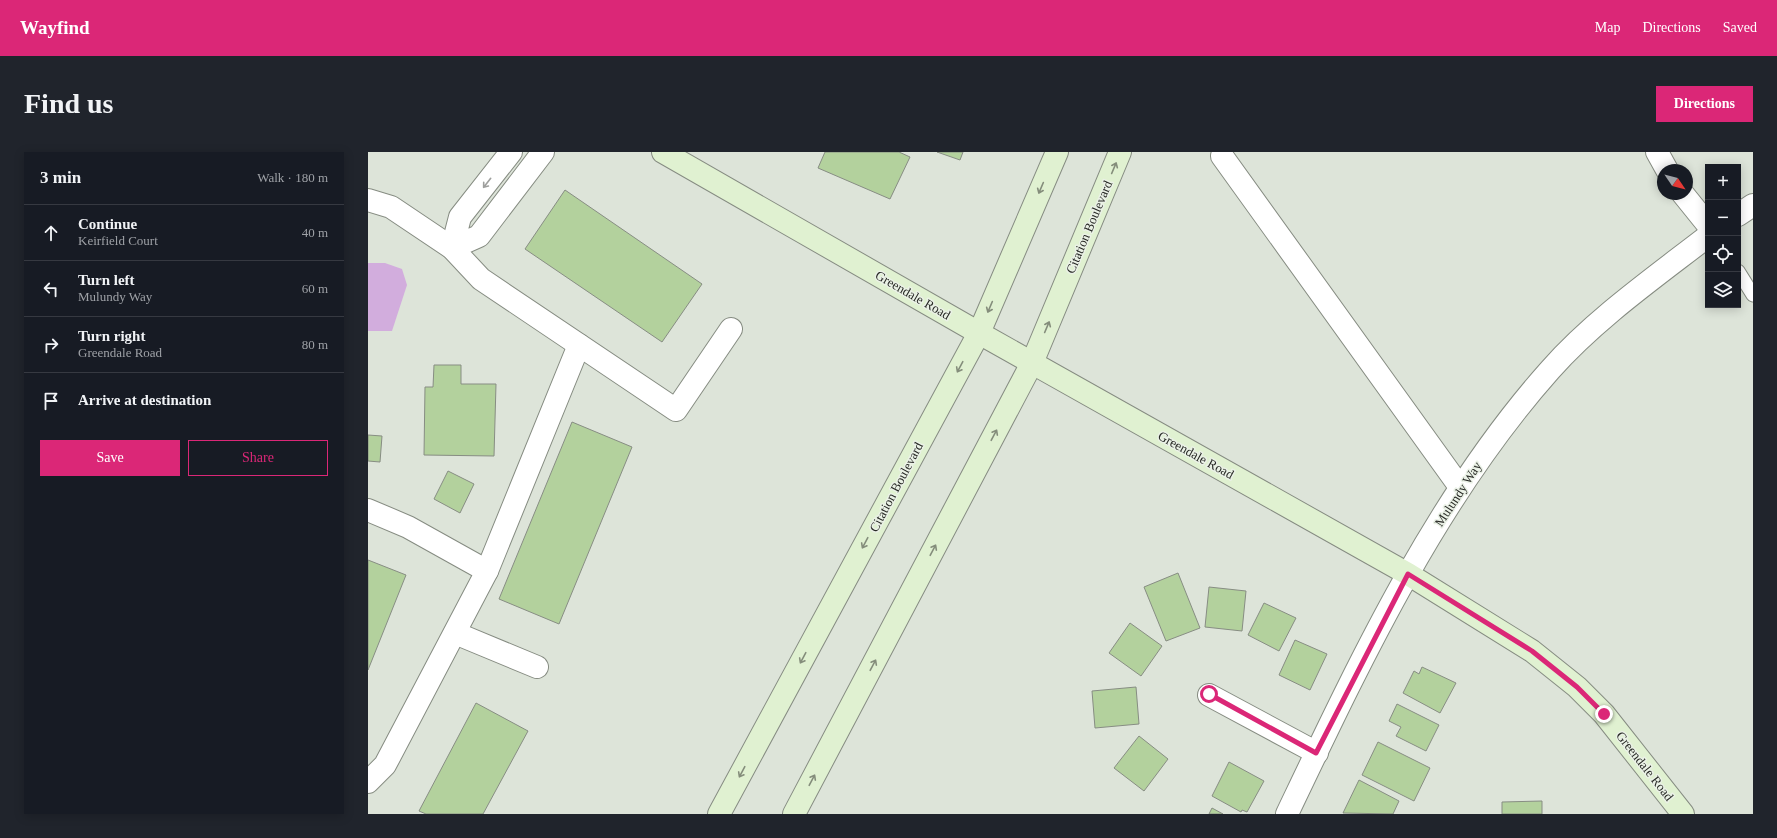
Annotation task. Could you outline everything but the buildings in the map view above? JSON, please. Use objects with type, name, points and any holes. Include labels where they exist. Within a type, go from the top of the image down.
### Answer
[{"type":"main road","name":"Greendale Road","points":[[663,152],[979,333],[1408,574],[1532,651],[1571,682],[1604,714],[1683,814]]},
{"type":"main road","name":"Citation Boulevard","points":[[719,814],[979,333],[1056,152]]},
{"type":"main road","name":"Citation Boulevard","points":[[794,814],[1032,363],[1120,152]]},
{"type":"street","points":[[452,248],[460,217],[511,152]]},
{"type":"street","points":[[452,248],[479,236],[542,152]]},
{"type":"street","points":[[1657,152],[1664,164]]},
{"type":"street","points":[[1222,156],[1460,487]]},
{"type":"street","points":[[368,200],[391,207],[452,248],[481,279],[676,410],[731,329]]},
{"type":"street","points":[[1688,200],[1705,221]]},
{"type":"street","points":[[1741,213],[1753,205]]},
{"type":"street","name":"Mulundy Way","points":[[1287,814],[1316,753],[1408,574],[1460,487],[1520,406],[1550,369],[1585,335],[1705,238]]},
{"type":"street","points":[[368,782],[385,765],[487,571],[579,345]]},
{"type":"street","points":[[368,510],[408,526],[487,571]]},
{"type":"street","points":[[455,633],[537,667]]},
{"type":"street","points":[[1209,694],[1316,753]]},
{"type":"lane","points":[[1739,272],[1753,295]]},
{"type":"shaded area","points":[[368,263],[385,263],[402,269],[407,285],[392,331],[368,331]]},
{"type":"route","points":[[1209,694],[1316,753],[1408,574],[1532,651],[1560,672],[1604,714]]}]
